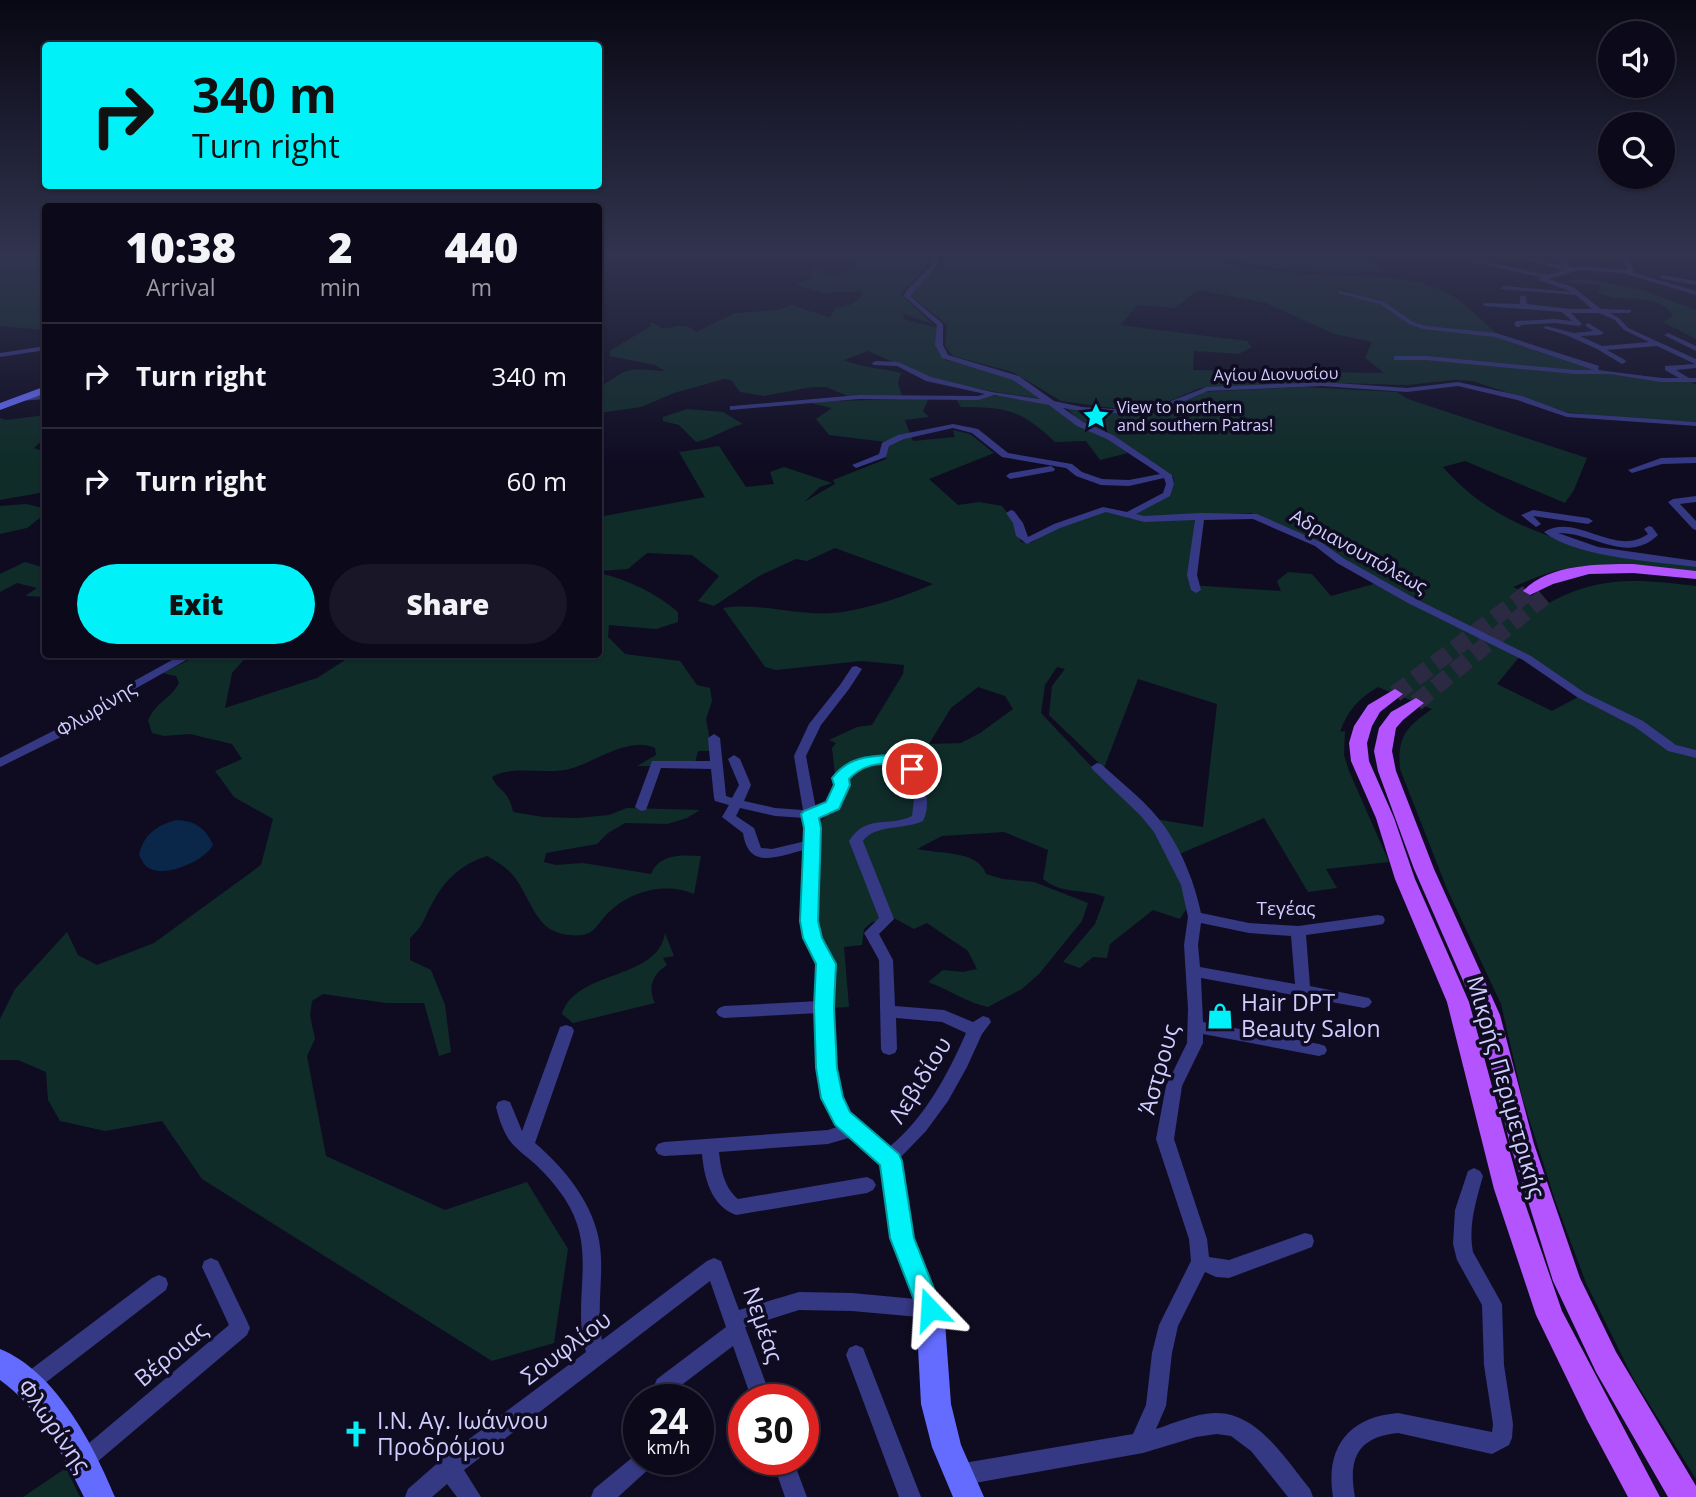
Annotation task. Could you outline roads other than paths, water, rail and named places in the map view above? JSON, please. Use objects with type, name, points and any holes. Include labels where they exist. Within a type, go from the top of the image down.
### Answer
[{"type":"main road","points":[[1696,575],[1636,570],[1587,571],[1551,579],[1537,594],[1592,579],[1632,576],[1696,582]]},
{"type":"main road","name":"Μικρής Περιμετρικής","points":[[1645,1497],[1578,1375],[1550,1314],[1507,1189],[1458,1002],[1408,887],[1385,818],[1360,761],[1358,743],[1363,726],[1374,709],[1405,698],[1388,728],[1383,745],[1384,763],[1424,869],[1486,1007],[1522,1144],[1570,1289],[1605,1362],[1685,1497]]},
{"type":"street","points":[[939,323],[941,351],[951,359],[1011,375],[1080,424],[1110,437],[1168,474],[1170,484],[1167,494],[1129,514]]},
{"type":"street","points":[[1411,323],[1425,328],[1496,335],[1610,372]]},
{"type":"street","points":[[1518,326],[1517,323],[1520,323]]},
{"type":"street","points":[[1554,323],[1625,328]]},
{"type":"street","points":[[1620,323],[1625,328],[1696,364]]},
{"type":"street","points":[[1546,328],[1571,334],[1600,333],[1588,325]]},
{"type":"street","points":[[1571,334],[1601,348],[1622,362]]},
{"type":"street","points":[[1668,335],[1696,349]]},
{"type":"street","points":[[1566,343],[1584,342]]},
{"type":"street","points":[[1601,348],[1657,344]]},
{"type":"street","points":[[0,355],[42,349]]},
{"type":"street","points":[[1396,358],[1692,380]]},
{"type":"street","points":[[876,363],[898,364],[929,379],[995,393]]},
{"type":"street","points":[[1692,380],[1668,368],[1696,364]]},
{"type":"street","name":"Αγίου Διονυσίου","points":[[733,408],[859,397],[978,398],[995,393],[1090,410],[1138,411],[1156,409],[1207,390],[1322,384],[1407,390],[1458,384],[1529,401],[1564,414],[1625,421],[1696,424]]},
{"type":"street","points":[[0,407],[42,391]]},
{"type":"street","points":[[20,399],[42,397]]},
{"type":"street","points":[[856,465],[883,455],[885,445],[901,437],[953,426],[975,432],[1006,455],[1069,466],[1079,474]]},
{"type":"street","points":[[1632,470],[1663,460],[1696,460]]},
{"type":"street","points":[[1010,476],[1049,469],[1113,483],[1141,481],[1168,474]]},
{"type":"street","points":[[1696,499],[1673,502],[1696,527]]},
{"type":"street","name":"Αδριανουπόλεως","points":[[1011,513],[1018,523],[1021,538],[1027,541],[1057,526],[1104,509],[1144,519],[1251,515],[1314,542],[1341,561],[1412,601],[1527,658],[1581,695],[1635,722],[1681,751],[1696,754]]},
{"type":"street","points":[[1196,590],[1192,575],[1200,516]]},
{"type":"street","points":[[1589,525],[1550,522],[1536,524],[1565,539],[1628,555],[1696,564]]},
{"type":"street","points":[[1549,532],[1563,529],[1599,540],[1631,544],[1651,538],[1653,534],[1649,529]]},
{"type":"street","name":"Φλωρίνης","points":[[0,763],[81,720],[129,688],[185,658]]},
{"type":"street","points":[[856,669],[815,724],[802,751],[800,762],[813,845],[809,921],[813,938],[826,964],[824,1007],[830,1088],[838,1112],[853,1129],[888,1157],[893,1166],[902,1238],[930,1309],[936,1404],[947,1447],[963,1486],[1175,1435],[1200,1425],[1225,1424],[1244,1431],[1302,1497]]},
{"type":"street","points":[[714,738],[719,797],[735,803],[810,814],[823,812],[833,805],[842,785],[840,778],[853,765],[867,761],[895,760],[911,766],[921,800],[922,811],[918,818],[905,824],[870,828],[856,841],[887,919],[871,933],[886,960],[889,1049]]},
{"type":"street","points":[[734,759],[745,785],[729,817],[749,831],[749,844],[756,851],[779,853],[813,845]]},
{"type":"street","points":[[641,807],[656,764],[716,765]]},
{"type":"street","name":"Άστρους","points":[[1097,767],[1138,804],[1160,830],[1188,885],[1195,917],[1191,945],[1197,1027],[1195,1043],[1174,1086],[1165,1139],[1198,1240],[1200,1262]]},
{"type":"street","name":"Τεγέας","points":[[1195,917],[1248,928],[1298,931],[1378,920]]},
{"type":"street","points":[[1298,931],[1303,989]]},
{"type":"street","points":[[1194,971],[1364,1002]]},
{"type":"street","points":[[724,1013],[824,1007]]},
{"type":"street","name":"Λεβιδίου","points":[[888,1011],[944,1016],[979,1026],[965,1056],[937,1101],[902,1149],[888,1157]]},
{"type":"street","points":[[1197,1027],[1319,1050]]},
{"type":"street","points":[[525,1147],[566,1031]]},
{"type":"street","points":[[504,1107],[515,1139],[547,1164],[561,1181],[587,1225],[592,1255],[588,1322],[590,1337],[597,1354]]},
{"type":"street","points":[[664,1149],[828,1138],[853,1129]]},
{"type":"street","points":[[710,1146],[720,1187],[726,1200],[735,1207],[748,1207],[867,1185]]},
{"type":"street","points":[[1344,1497],[1341,1475],[1346,1454],[1361,1433],[1371,1427],[1382,1423],[1398,1423],[1492,1444],[1502,1438],[1503,1424],[1494,1365],[1492,1304],[1464,1254],[1462,1244],[1464,1210],[1474,1176]]},
{"type":"street","points":[[1142,1443],[1143,1434],[1156,1406],[1162,1353],[1169,1325],[1200,1262],[1229,1269],[1305,1241]]},
{"type":"street","name":"Βέροιας","points":[[83,1461],[240,1328],[211,1267]]},
{"type":"street","name":"Σουφλίου","points":[[416,1497],[449,1468],[597,1354],[715,1267]]},
{"type":"street","name":"Νεμέας","points":[[715,1267],[756,1384]]},
{"type":"street","points":[[29,1383],[159,1284]]},
{"type":"street","points":[[666,1384],[735,1326],[799,1301],[860,1302],[930,1309]]},
{"type":"street","points":[[856,1355],[910,1497]]},
{"type":"street","name":"Φλωρίνης","points":[[0,1363],[29,1383],[83,1461],[100,1497]]},
{"type":"street","points":[[449,1468],[470,1497]]},
{"type":"street","points":[[602,1497],[627,1475]]},
{"type":"street","points":[[788,1475],[796,1497]]},
{"type":"water","points":[[176,820],[199,826],[213,845],[201,858],[181,867],[160,871],[152,869],[144,864],[139,855],[144,842],[157,828]]},
{"type":"tunnel","points":[[1395,694],[1530,591]]},
{"type":"tunnel","points":[[1416,703],[1544,597]]},
{"type":"place","name":"View to northern and southern Patras!","points":[[1096,416]]},
{"type":"place","name":"Hair DPT Beauty Salon","points":[[1220,1016]]},
{"type":"place","name":"Ι.Ν. Αγ. Ιωάννου Προδρόμου","points":[[356,1434]]}]
